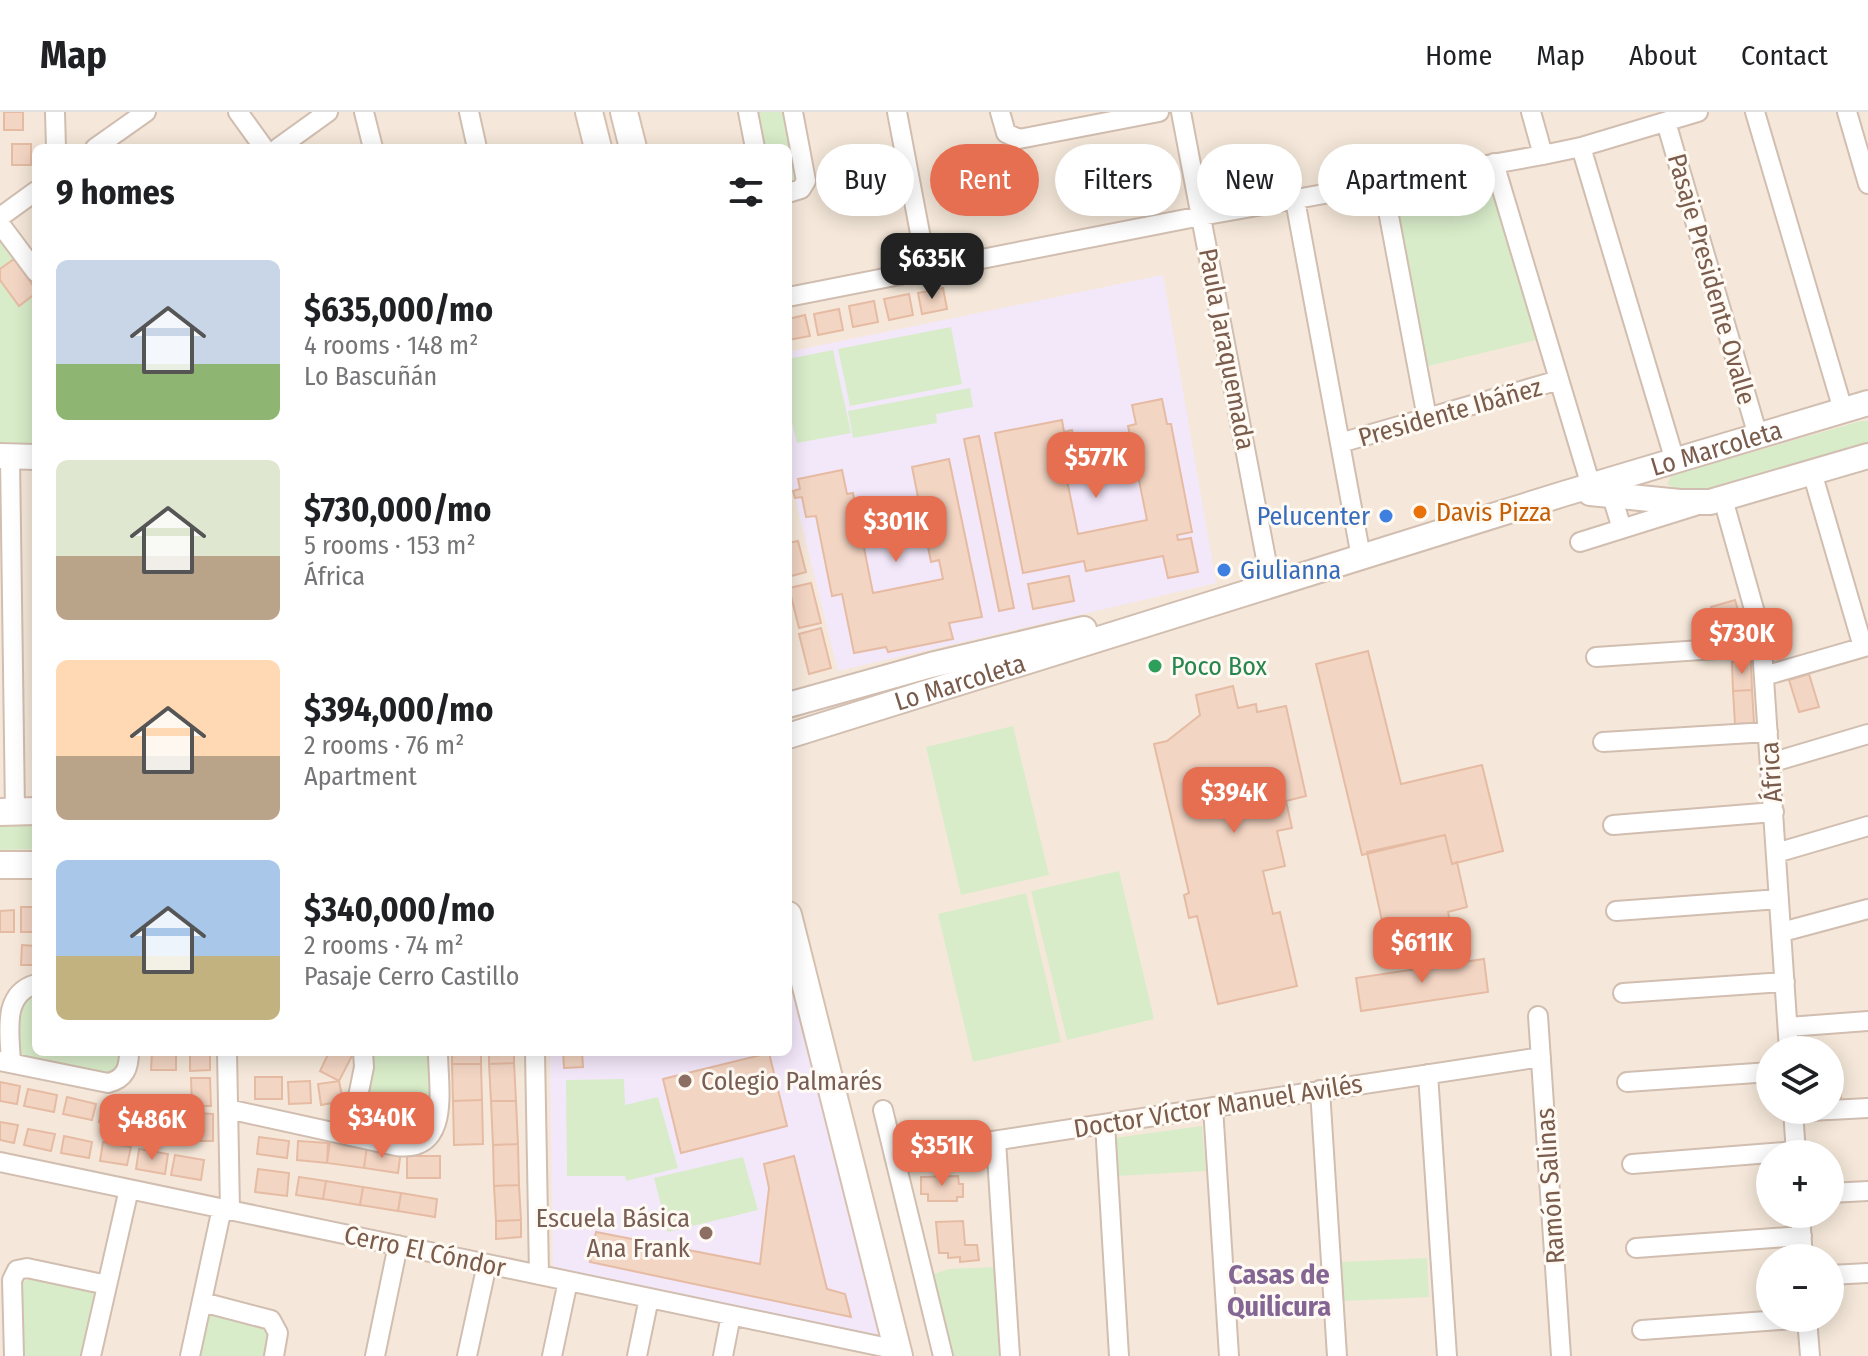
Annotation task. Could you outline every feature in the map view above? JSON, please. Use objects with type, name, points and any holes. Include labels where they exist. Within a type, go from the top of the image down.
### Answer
[{"type":"main road","points":[[589,112],[597,144]]},
{"type":"main road","points":[[624,112],[632,144]]},
{"type":"main road","points":[[0,865],[32,865]]},
{"type":"main road","points":[[792,931],[898,1353]]},
{"type":"street","points":[[55,112],[56,144]]},
{"type":"street","points":[[101,144],[146,112]]},
{"type":"street","points":[[238,112],[261,144]]},
{"type":"street","points":[[284,144],[328,112]]},
{"type":"street","points":[[364,112],[372,144]]},
{"type":"street","points":[[469,112],[476,144]]},
{"type":"street","points":[[748,112],[754,144]]},
{"type":"street","points":[[793,112],[806,178],[796,189]]},
{"type":"street","points":[[897,112],[927,270]]},
{"type":"street","points":[[1000,112],[1004,129],[1010,136],[1024,138],[1159,112]]},
{"type":"street","name":"Paula Jaraquemada","points":[[1181,112],[1197,195]]},
{"type":"street","points":[[1531,112],[1543,155]]},
{"type":"street","points":[[1495,163],[1581,147],[1698,112]]},
{"type":"street","points":[[1755,112],[1843,410]]},
{"type":"street","points":[[1847,112],[1868,184]]},
{"type":"street","name":"Pasaje Presidente Ovalle","points":[[1666,122],[1758,436]]},
{"type":"street","points":[[1581,147],[1675,461]]},
{"type":"street","points":[[1495,166],[1559,380],[1601,490],[1622,529]]},
{"type":"street","points":[[0,217],[32,194]]},
{"type":"street","points":[[792,296],[1201,216]]},
{"type":"street","name":"Paula Jaraquemada","points":[[1201,216],[1271,585]]},
{"type":"street","points":[[1298,216],[1361,557]]},
{"type":"street","points":[[1389,216],[1427,418]]},
{"type":"street","points":[[0,224],[32,267]]},
{"type":"street","name":"Presidente Ibáñez","points":[[1340,443],[1559,380]]},
{"type":"street","name":"Lo Marcoleta","points":[[1601,490],[1675,461],[1868,403]]},
{"type":"street","points":[[17,811],[5,456],[32,457]]},
{"type":"street","name":"Lo Marcoleta","points":[[1580,542],[1868,456]]},
{"type":"street","points":[[1764,676],[1866,646],[1812,472]]},
{"type":"street","name":"Lo Marcoleta","points":[[792,735],[1563,494],[1601,490],[1680,502],[1716,500]]},
{"type":"street","name":"África","points":[[1716,500],[1756,610],[1762,646],[1788,1036]]},
{"type":"street","name":"Lo Marcoleta","points":[[792,704],[1047,637],[1100,626],[1130,629]]},
{"type":"street","points":[[1596,657],[1762,646]]},
{"type":"street","points":[[1603,742],[1768,732]]},
{"type":"street","points":[[1770,763],[1868,734]]},
{"type":"street","points":[[1613,825],[1774,812]]},
{"type":"street","points":[[1776,853],[1868,826]]},
{"type":"street","points":[[1616,911],[1779,899]]},
{"type":"street","points":[[1782,932],[1868,909]]},
{"type":"street","points":[[1623,993],[1785,982]]},
{"type":"street","points":[[32,986],[20,991],[13,1002],[5,1062],[108,1083],[118,1080],[126,1072],[128,1056]]},
{"type":"street","name":"Ramón Salinas","points":[[1538,1016],[1561,1356]]},
{"type":"street","points":[[1788,1027],[1868,1021]]},
{"type":"street","points":[[190,1356],[226,1209],[227,1056]]},
{"type":"street","points":[[350,1136],[364,1067],[363,1056]]},
{"type":"street","points":[[228,1109],[404,1147],[420,1144],[438,1120],[438,1056]]},
{"type":"street","points":[[535,1056],[539,1275]]},
{"type":"street","name":"Doctor Víctor Manuel Avilés","points":[[894,1156],[1541,1057]]},
{"type":"street","points":[[1627,1082],[1756,1073]]},
{"type":"street","points":[[1428,1074],[1447,1356]]},
{"type":"street","points":[[1320,1090],[1337,1356]]},
{"type":"street","points":[[1213,1107],[1229,1356]]},
{"type":"street","points":[[1844,1109],[1868,1108]]},
{"type":"street","points":[[883,1110],[943,1356]]},
{"type":"street","points":[[1105,1124],[1119,1356]]},
{"type":"street","points":[[996,1141],[1010,1356]]},
{"type":"street","points":[[1632,1164],[1756,1155]]},
{"type":"street","name":"Cerro El Cóndor","points":[[0,1162],[731,1315],[898,1353]]},
{"type":"street","points":[[91,1356],[129,1189]]},
{"type":"street","points":[[1844,1192],[1868,1191]]},
{"type":"street","points":[[1801,1228],[1802,1244]]},
{"type":"street","points":[[1636,1248],[1802,1236]]},
{"type":"street","points":[[375,1356],[398,1245]]},
{"type":"street","points":[[467,1356],[487,1264]]},
{"type":"street","points":[[14,1356],[12,1280],[17,1270],[27,1268],[107,1285]]},
{"type":"street","points":[[1844,1274],[1868,1273]]},
{"type":"street","points":[[552,1356],[568,1281]]},
{"type":"street","points":[[637,1356],[649,1298]]},
{"type":"street","points":[[202,1302],[271,1320],[278,1333],[274,1356]]},
{"type":"street","points":[[723,1356],[731,1315]]},
{"type":"street","points":[[1642,1330],[1756,1322]]},
{"type":"street","points":[[1808,1332],[1810,1356]]},
{"type":"shaded area","points":[[0,112],[1868,112],[1868,1356],[0,1356]]},
{"type":"shaded area","points":[[1163,275],[1216,583],[838,671],[792,485],[792,351]]},
{"type":"shaded area","points":[[792,973],[886,1337],[553,1267],[550,1056],[792,1056]]},
{"type":"green space","points":[[753,112],[789,112],[802,182],[792,187],[792,144],[759,144]]},
{"type":"green space","points":[[1495,194],[1536,340],[1428,366],[1396,216],[1495,216]]},
{"type":"green space","points":[[0,236],[32,279],[32,443],[0,443]]},
{"type":"green space","points":[[951,327],[962,384],[850,406],[838,349]]},
{"type":"green space","points":[[833,350],[851,433],[797,443],[792,422],[792,358]]},
{"type":"green space","points":[[970,388],[973,407],[936,414],[937,423],[853,438],[848,411]]},
{"type":"green space","points":[[1868,421],[1868,442],[1721,487],[1680,491],[1667,484],[1672,475]]},
{"type":"green space","points":[[1013,726],[1049,875],[961,895],[926,747]]},
{"type":"green space","points":[[0,826],[32,826],[32,849],[0,850]]},
{"type":"green space","points":[[1119,871],[1154,1019],[1067,1040],[1031,891]]},
{"type":"green space","points":[[1026,893],[1061,1042],[973,1062],[938,914]]},
{"type":"green space","points":[[32,992],[32,1056],[123,1056],[115,1077],[15,1057],[15,1010]]},
{"type":"green space","points":[[373,1056],[429,1056],[430,1116],[414,1132],[401,1137],[364,1129]]},
{"type":"green space","points":[[624,1079],[625,1105],[658,1097],[678,1168],[626,1181],[625,1176],[567,1176],[566,1080]]},
{"type":"green space","points":[[1202,1126],[1206,1171],[1117,1176],[1114,1138]]},
{"type":"green space","points":[[743,1157],[758,1210],[668,1232],[654,1178]]},
{"type":"green space","points":[[1427,1258],[1429,1297],[1343,1301],[1341,1262]]},
{"type":"green space","points":[[995,1267],[1001,1356],[952,1356],[933,1274],[949,1269]]},
{"type":"green space","points":[[30,1278],[93,1288],[97,1292],[86,1356],[23,1356],[21,1283]]},
{"type":"green space","points":[[208,1313],[271,1326],[268,1356],[197,1356]]},
{"type":"building","points":[[4,112],[23,112],[23,130],[4,130]]},
{"type":"building","points":[[12,144],[31,144],[31,165],[12,165]]},
{"type":"building","points":[[14,259],[32,284],[32,296],[19,306],[0,280],[0,269]]},
{"type":"building","points":[[943,288],[947,309],[922,314],[918,293]]},
{"type":"building","points":[[909,294],[913,315],[889,320],[884,299]]},
{"type":"building","points":[[874,301],[878,322],[853,327],[849,306]]},
{"type":"building","points":[[839,309],[843,330],[818,335],[814,314]]},
{"type":"building","points":[[805,315],[810,336],[792,339],[792,318]]},
{"type":"building","points":[[1162,399],[1167,424],[1171,424],[1192,532],[1177,535],[1178,540],[1191,538],[1198,572],[1168,578],[1163,556],[1086,571],[1084,561],[1023,573],[995,433],[1062,420],[1064,432],[1072,430],[1076,448],[1061,451],[1078,534],[1147,520],[1128,426],[1136,424],[1132,405]]},
{"type":"building","points":[[979,436],[1014,608],[999,611],[964,439]]},
{"type":"building","points":[[949,459],[982,617],[949,623],[953,639],[888,652],[886,647],[854,653],[842,594],[832,596],[816,516],[806,517],[802,497],[795,498],[793,491],[800,489],[798,479],[842,470],[847,494],[853,493],[873,593],[943,579],[939,560],[931,562],[912,467]]},
{"type":"building","points":[[798,541],[806,572],[792,576],[792,542]]},
{"type":"building","points":[[1069,576],[1074,601],[1033,609],[1028,584]]},
{"type":"building","points":[[811,583],[821,623],[799,628],[792,587]]},
{"type":"building","points":[[1735,600],[1744,630],[1720,638],[1711,607]]},
{"type":"building","points":[[821,628],[831,668],[809,674],[799,634]]},
{"type":"building","points":[[1368,651],[1401,784],[1482,765],[1503,851],[1452,864],[1445,835],[1362,855],[1316,664]]},
{"type":"building","points":[[1751,661],[1752,690],[1733,691],[1732,662]]},
{"type":"building","points":[[1809,674],[1819,707],[1799,712],[1789,680]]},
{"type":"building","points":[[1233,686],[1238,708],[1256,704],[1257,712],[1286,706],[1306,796],[1286,801],[1292,828],[1277,831],[1285,866],[1263,871],[1273,914],[1280,912],[1297,986],[1218,1004],[1197,916],[1189,918],[1184,895],[1189,893],[1154,744],[1167,741],[1200,715],[1196,695]]},
{"type":"building","points":[[1752,690],[1754,723],[1735,724],[1733,691]]},
{"type":"building","points":[[1445,835],[1452,864],[1457,862],[1467,907],[1448,912],[1454,939],[1389,953],[1367,852]]},
{"type":"building","points":[[21,907],[32,907],[32,932],[21,932]]},
{"type":"building","points":[[14,910],[14,932],[0,932],[0,911]]},
{"type":"building","points":[[22,945],[32,946],[32,965],[21,965]]},
{"type":"building","points":[[1484,959],[1488,992],[1361,1011],[1356,978]]},
{"type":"building","points":[[152,1056],[176,1056],[176,1070],[151,1070]]},
{"type":"building","points":[[190,1056],[210,1056],[210,1070],[190,1071]]},
{"type":"building","points":[[327,1056],[352,1056],[339,1081],[320,1071]]},
{"type":"building","points":[[452,1056],[481,1056],[481,1064],[452,1064]]},
{"type":"building","points":[[489,1056],[514,1056],[514,1063],[489,1064]]},
{"type":"building","points":[[563,1056],[582,1056],[583,1067],[564,1068]]},
{"type":"building","points":[[757,1056],[770,1056],[787,1126],[681,1153],[663,1079]]},
{"type":"building","points":[[514,1063],[516,1101],[491,1101],[489,1064]]},
{"type":"building","points":[[452,1064],[481,1064],[482,1100],[453,1101]]},
{"type":"building","points":[[255,1077],[282,1077],[282,1099],[255,1099]]},
{"type":"building","points":[[191,1078],[210,1078],[211,1106],[192,1106]]},
{"type":"building","points":[[310,1081],[311,1103],[289,1104],[288,1082]]},
{"type":"building","points":[[339,1081],[343,1101],[321,1105],[318,1084]]},
{"type":"building","points":[[0,1082],[20,1086],[17,1104],[0,1101]]},
{"type":"building","points":[[28,1089],[57,1095],[54,1112],[24,1106]]},
{"type":"building","points":[[67,1097],[96,1104],[92,1120],[63,1114]]},
{"type":"building","points":[[482,1100],[483,1144],[454,1145],[453,1101]]},
{"type":"building","points":[[491,1101],[516,1101],[518,1144],[493,1145]]},
{"type":"building","points":[[103,1105],[133,1111],[129,1129],[99,1122]]},
{"type":"building","points":[[138,1112],[171,1118],[168,1135],[135,1130]]},
{"type":"building","points":[[193,1113],[213,1114],[213,1141],[193,1141]]},
{"type":"building","points":[[0,1122],[18,1125],[14,1143],[0,1140]]},
{"type":"building","points":[[28,1129],[55,1134],[51,1151],[24,1145]]},
{"type":"building","points":[[64,1136],[92,1142],[89,1158],[61,1153]]},
{"type":"building","points":[[259,1137],[289,1141],[287,1158],[257,1154]]},
{"type":"building","points":[[298,1141],[328,1143],[327,1163],[297,1160]]},
{"type":"building","points":[[330,1141],[367,1146],[364,1168],[327,1163]]},
{"type":"building","points":[[103,1142],[131,1147],[127,1165],[100,1161]]},
{"type":"building","points":[[518,1144],[519,1185],[494,1186],[493,1145]]},
{"type":"building","points":[[367,1146],[401,1151],[398,1173],[364,1168]]},
{"type":"building","points":[[139,1149],[168,1154],[165,1174],[136,1169]]},
{"type":"building","points":[[175,1155],[204,1160],[201,1180],[171,1175]]},
{"type":"building","points":[[407,1156],[440,1156],[440,1178],[407,1178]]},
{"type":"building","points":[[794,1156],[827,1289],[845,1294],[851,1317],[590,1262],[596,1232],[760,1264],[769,1188],[764,1164]]},
{"type":"building","points":[[258,1169],[289,1173],[287,1196],[255,1192]]},
{"type":"building","points":[[958,1176],[959,1184],[963,1184],[963,1197],[957,1197],[957,1201],[928,1201],[928,1194],[921,1194],[921,1177]]},
{"type":"building","points":[[299,1177],[326,1181],[323,1199],[296,1195]]},
{"type":"building","points":[[326,1181],[363,1187],[360,1205],[323,1199]]},
{"type":"building","points":[[519,1185],[521,1220],[496,1221],[494,1186]]},
{"type":"building","points":[[363,1187],[401,1193],[398,1211],[360,1205]]},
{"type":"building","points":[[401,1193],[437,1199],[435,1217],[398,1211]]},
{"type":"building","points":[[521,1220],[521,1237],[496,1239],[496,1221]]},
{"type":"building","points":[[963,1221],[965,1245],[977,1245],[979,1260],[960,1262],[960,1257],[948,1258],[948,1253],[939,1253],[936,1222]]},
{"type":"place","name":"Davis Pizza","points":[[1420,512]]},
{"type":"place","name":"Pelucenter","points":[[1386,516]]},
{"type":"place","name":"Giulianna","points":[[1224,570]]},
{"type":"place","name":"Poco Box","points":[[1155,666]]},
{"type":"place","name":"Colegio Palmarés","points":[[685,1081]]},
{"type":"place","name":"Escuela Básica Ana Frank","points":[[706,1233]]},
{"type":"district","name":"Casas de Quilicura","points":[[1279,1290]]}]
